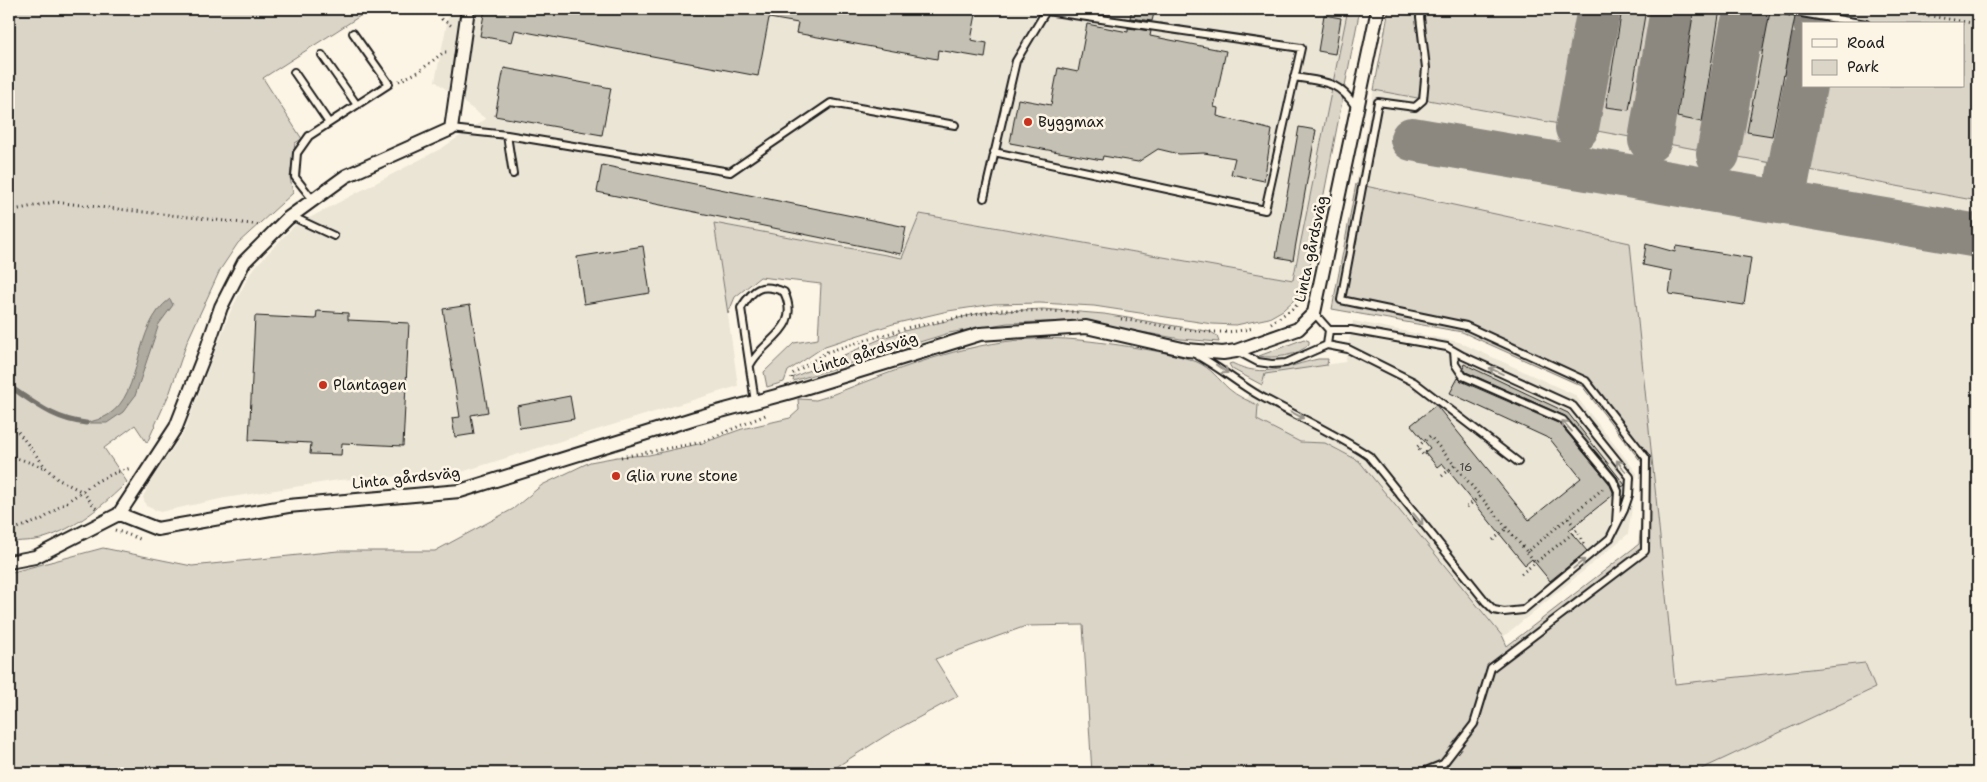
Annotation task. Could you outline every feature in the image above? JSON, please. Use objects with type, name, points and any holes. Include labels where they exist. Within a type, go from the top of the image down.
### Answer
[{"type":"street","points":[[9,562],[35,557],[119,514],[176,427],[221,307],[244,262],[291,216],[346,176],[451,129],[468,9]]},
{"type":"street","name":"Linta gårdsväg","points":[[119,514],[157,529],[288,506],[460,491],[695,418],[755,402],[980,334],[1086,327],[1187,350],[1223,353],[1298,329],[1314,312],[1378,9]]},
{"type":"lane","points":[[1421,773],[1443,764],[1474,724],[1491,668],[1645,550],[1646,458],[1586,381],[1466,326],[1341,300],[1378,102],[1415,107],[1423,100],[1426,68],[1420,17],[1422,9]]},
{"type":"lane","points":[[1778,9],[1854,22]]},
{"type":"lane","points":[[984,198],[994,152],[1016,61],[1046,11],[1301,48],[1265,210],[994,152]]},
{"type":"lane","points":[[313,200],[295,177],[297,153],[309,136],[389,84],[353,33]]},
{"type":"lane","points":[[322,55],[357,105]]},
{"type":"lane","points":[[294,72],[329,123]]},
{"type":"lane","points":[[1294,77],[1333,84],[1348,96],[1357,108]]},
{"type":"lane","points":[[451,129],[507,135],[730,172],[831,103],[955,125]]},
{"type":"lane","points":[[507,135],[513,174]]},
{"type":"lane","points":[[291,216],[334,236]]},
{"type":"lane","points":[[750,365],[753,359],[777,336],[786,324],[789,313],[788,302],[784,292],[771,287],[760,288],[748,296],[741,308],[755,402]]},
{"type":"lane","points":[[1314,312],[1329,330],[1327,345]]},
{"type":"lane","points":[[1187,350],[1215,365],[1254,392],[1345,440],[1369,456],[1494,610],[1504,612],[1522,610],[1610,538],[1629,496],[1630,477],[1573,406],[1447,347],[1351,330],[1329,330]]},
{"type":"lane","points":[[1236,350],[1258,362],[1272,364],[1286,362],[1327,345],[1348,349],[1414,382],[1518,462]]},
{"type":"lane","points":[[1454,351],[1455,364],[1463,376],[1563,420],[1613,480],[1618,490],[1616,527]]},
{"type":"path","points":[[440,9],[442,18],[464,35]]},
{"type":"path","points":[[1889,9],[1978,24]]},
{"type":"path","points":[[389,84],[418,72],[444,52],[462,52]]},
{"type":"path","points":[[9,211],[54,202],[264,225]]},
{"type":"path","points":[[9,420],[46,468],[57,478],[83,492],[41,520],[9,531]]},
{"type":"path","points":[[1426,454],[1424,456],[1417,447],[1430,436],[1535,562]]},
{"type":"path","points":[[9,455],[46,468]]},
{"type":"path","points":[[1442,476],[1455,465]]},
{"type":"path","points":[[1527,552],[1613,480]]},
{"type":"path","points":[[1467,507],[1480,496]]},
{"type":"path","points":[[1568,518],[1577,530],[1583,543],[1581,544]]},
{"type":"path","points":[[1493,540],[1507,528]]},
{"type":"path","points":[[1520,574],[1577,530]]},
{"type":"shaded area","points":[[450,9],[1348,9],[1293,280],[921,214],[903,258],[715,223],[738,386],[458,473],[339,480],[225,498],[160,512],[146,506],[143,497],[150,482],[184,432],[231,310],[252,270],[294,226],[442,148],[486,119],[435,81]]},
{"type":"shaded area","points":[[1389,9],[1831,9],[1807,22],[1802,22],[1802,88],[1964,88],[1978,32],[1978,773],[1406,773],[1506,646],[1639,544],[1646,468],[1582,386],[1462,332],[1332,309]]},
{"type":"shaded area","points":[[170,299],[173,305],[159,324],[135,396],[123,412],[107,423],[86,423],[108,415],[119,405],[128,391],[149,325],[158,311]]},
{"type":"shaded area","points":[[1353,321],[1459,342],[1575,395],[1637,473],[1628,534],[1503,637],[1359,461],[1325,443],[1300,442],[1256,420],[1258,405],[1245,400],[1262,385],[1265,374],[1345,362]]},
{"type":"green space","points":[[9,9],[371,9],[263,78],[302,139],[295,143],[290,177],[293,193],[238,243],[220,270],[187,342],[170,392],[147,443],[135,425],[104,448],[127,482],[89,515],[67,529],[40,539],[9,543]]},
{"type":"green space","points":[[1348,9],[1360,9],[1309,271],[1294,300],[1283,310],[1269,318],[1236,325],[1212,324],[1094,306],[1040,303],[994,304],[948,311],[893,324],[825,346],[788,371],[784,382],[767,387],[764,372],[794,343],[818,339],[821,284],[760,277],[735,297],[728,314],[714,223],[902,258],[920,214],[1293,280]]},
{"type":"green space","points":[[1389,9],[1978,9],[1978,201],[1374,90]]},
{"type":"green space","points":[[1356,184],[1630,243],[1675,684],[1865,663],[1875,688],[1693,773],[1092,773],[1083,625],[1026,626],[935,659],[958,696],[885,736],[827,773],[9,773],[9,573],[103,548],[192,566],[338,551],[435,551],[513,509],[542,485],[590,462],[617,457],[649,455],[703,443],[742,429],[790,418],[799,410],[798,399],[816,400],[826,397],[902,368],[953,352],[979,346],[1033,339],[1087,341],[1169,354],[1197,362],[1202,364],[1232,392],[1258,405],[1257,420],[1300,442],[1325,443],[1359,461],[1503,637],[1507,646],[1639,544],[1646,468],[1582,386],[1462,332],[1332,309]]},
{"type":"green space","points":[[1043,309],[1104,314],[1211,332],[1217,336],[1219,342],[1181,339],[1078,321],[1007,323],[949,333],[793,381],[794,377],[805,372],[883,338],[904,331],[984,312]]},
{"type":"green space","points":[[1304,339],[1309,341],[1309,344],[1292,354],[1278,357],[1259,356]]},
{"type":"green space","points":[[1318,359],[1328,359],[1327,365],[1265,374],[1262,385],[1232,369],[1229,364],[1232,363],[1243,368],[1265,371]]},
{"type":"building","points":[[485,9],[977,9],[971,40],[987,43],[985,58],[938,50],[937,59],[796,33],[798,23],[769,18],[758,76],[515,30],[512,42],[480,36]]},
{"type":"building","points":[[1132,9],[1155,9],[1152,21],[1130,18]]},
{"type":"building","points":[[1622,9],[1646,9],[1629,110],[1606,107]]},
{"type":"building","points":[[1694,9],[1720,9],[1702,122],[1677,117]]},
{"type":"building","points":[[1770,12],[1795,17],[1772,136],[1747,132]]},
{"type":"building","points":[[1324,15],[1341,18],[1335,54],[1318,51]]},
{"type":"building","points":[[1087,24],[1128,32],[1128,28],[1151,31],[1150,36],[1226,51],[1214,107],[1218,108],[1217,116],[1272,130],[1264,181],[1231,174],[1235,158],[1204,153],[1179,154],[1158,149],[1138,162],[1103,156],[1102,160],[1010,143],[1018,99],[1051,105],[1058,68],[1078,72]]},
{"type":"building","points":[[504,68],[611,88],[602,135],[495,116]]},
{"type":"building","points":[[1299,127],[1316,130],[1293,260],[1276,257]]},
{"type":"building","points":[[602,165],[906,227],[901,254],[597,192]]},
{"type":"building","points":[[1646,244],[1675,252],[1676,246],[1751,258],[1744,305],[1669,294],[1672,271],[1643,265]]},
{"type":"building","points":[[643,246],[650,293],[584,304],[577,257]]},
{"type":"building","points":[[470,305],[488,412],[471,415],[474,434],[455,437],[452,418],[460,417],[443,309]]},
{"type":"building","points":[[317,311],[348,313],[348,320],[409,323],[403,446],[342,443],[341,455],[310,454],[311,443],[249,440],[255,316],[316,319]]},
{"type":"building","points":[[1464,364],[1568,413],[1625,485],[1622,487],[1617,477],[1565,416],[1466,372],[1463,367]]},
{"type":"building","points":[[1458,378],[1461,381],[1560,424],[1609,483],[1613,495],[1569,530],[1587,551],[1550,581],[1532,559],[1525,565],[1442,463],[1437,467],[1425,452],[1430,448],[1411,425],[1436,405],[1529,520],[1581,478],[1550,439],[1450,393]]},
{"type":"building","points":[[570,396],[574,419],[520,428],[517,406]]},
{"type":"waterway","points":[[9,386],[54,414],[86,423]]},
{"type":"taxiway","points":[[1577,128],[1599,9]]},
{"type":"taxiway","points":[[1650,140],[1672,10],[1694,14]]},
{"type":"taxiway","points":[[1815,22],[1816,15]]},
{"type":"taxiway","points":[[1718,154],[1742,26],[1767,31]]},
{"type":"taxiway","points":[[1788,54],[1802,57]]},
{"type":"taxiway","points":[[1783,202],[1805,88]]},
{"type":"taxiway","points":[[1412,139],[1978,236]]},
{"type":"place","name":"Byggmax","points":[[1028,122]]},
{"type":"place","name":"Plantagen","points":[[323,385]]},
{"type":"place","name":"Glia rune stone","points":[[616,476]]}]
